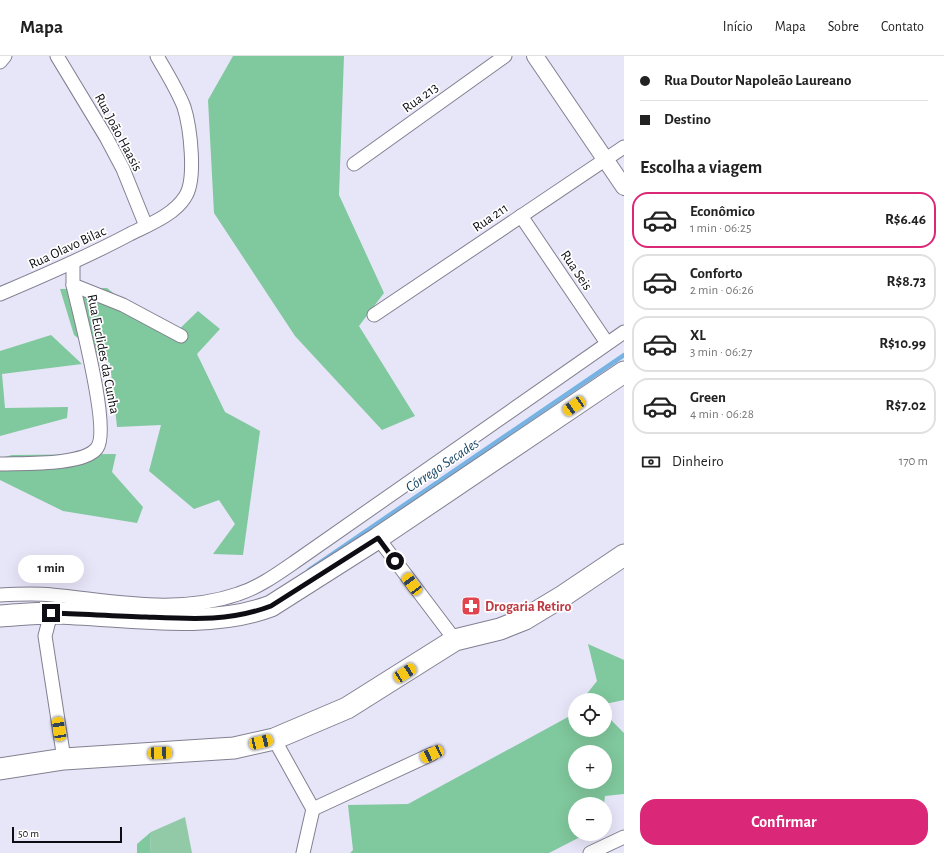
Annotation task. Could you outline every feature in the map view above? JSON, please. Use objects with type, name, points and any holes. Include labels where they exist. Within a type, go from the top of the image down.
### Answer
[{"type":"main road","points":[[0,616],[51,613],[179,619],[223,618],[254,612],[271,606],[378,538],[624,372]]},
{"type":"main road","points":[[0,769],[64,758],[206,751],[234,748],[274,739],[347,708],[455,640],[500,629],[524,619],[563,596],[624,555]]},
{"type":"street","points":[[0,62],[5,56]]},
{"type":"street","name":"Rua João Haasis","points":[[57,56],[106,137],[123,169],[146,226]]},
{"type":"street","name":"Rua Olavo Bilac","points":[[0,294],[73,264],[146,226],[172,210],[186,197],[191,182],[188,129],[184,108],[157,56]]},
{"type":"street","name":"Rua 213","points":[[354,164],[505,56]]},
{"type":"street","points":[[535,56],[624,187]]},
{"type":"street","name":"Rua 211","points":[[374,315],[624,147]]},
{"type":"street","name":"Rua Seis","points":[[521,216],[607,343]]},
{"type":"street","name":"Rua Euclides da Cunha","points":[[0,464],[47,463],[72,460],[89,454],[97,448],[102,436],[101,413],[73,285],[73,264]]},
{"type":"street","name":"Rua Euclides da Cunha","points":[[73,285],[123,305],[181,336]]},
{"type":"street","points":[[0,595],[50,595],[160,606],[213,601],[240,594],[264,582],[299,559],[624,332]]},
{"type":"street","points":[[378,538],[455,640]]},
{"type":"street","points":[[51,613],[45,636],[64,758]]},
{"type":"street","points":[[274,739],[313,809],[303,853]]},
{"type":"street","points":[[313,809],[432,754]]},
{"type":"street","points":[[590,853],[624,838]]},
{"type":"green space","points":[[233,56],[344,56],[339,195],[384,293],[359,326],[415,416],[382,430],[295,336],[214,213],[208,100]]},
{"type":"green space","points":[[107,288],[170,338],[198,311],[220,329],[197,354],[225,412],[260,431],[243,555],[213,554],[235,524],[219,500],[194,509],[149,471],[161,425],[117,427],[110,363],[74,335],[60,289]]},
{"type":"green space","points":[[51,335],[82,364],[2,374],[5,408],[68,407],[67,418],[0,436],[0,351]]},
{"type":"green space","points":[[116,454],[112,472],[143,507],[137,523],[63,511],[0,480],[0,458],[12,455]]},
{"type":"green space","points":[[588,644],[624,660],[624,700],[612,703],[612,693],[588,693],[597,681]]},
{"type":"green space","points":[[568,717],[568,737],[612,737],[612,721],[624,733],[624,794],[605,797],[568,797],[568,841],[572,841],[549,853],[350,853],[353,850],[348,805],[408,804]]},
{"type":"green space","points":[[185,817],[192,853],[150,853],[151,832]]},
{"type":"green space","points":[[151,832],[150,853],[137,853],[137,844]]},
{"type":"waterway","name":"Córrego Secades","points":[[309,570],[624,355]]},
{"type":"place","name":"Drogaria Retiro","points":[[471,606]]},
{"type":"route","points":[[51,613],[179,619],[223,618],[254,612],[271,606],[378,538],[395,561]]}]
